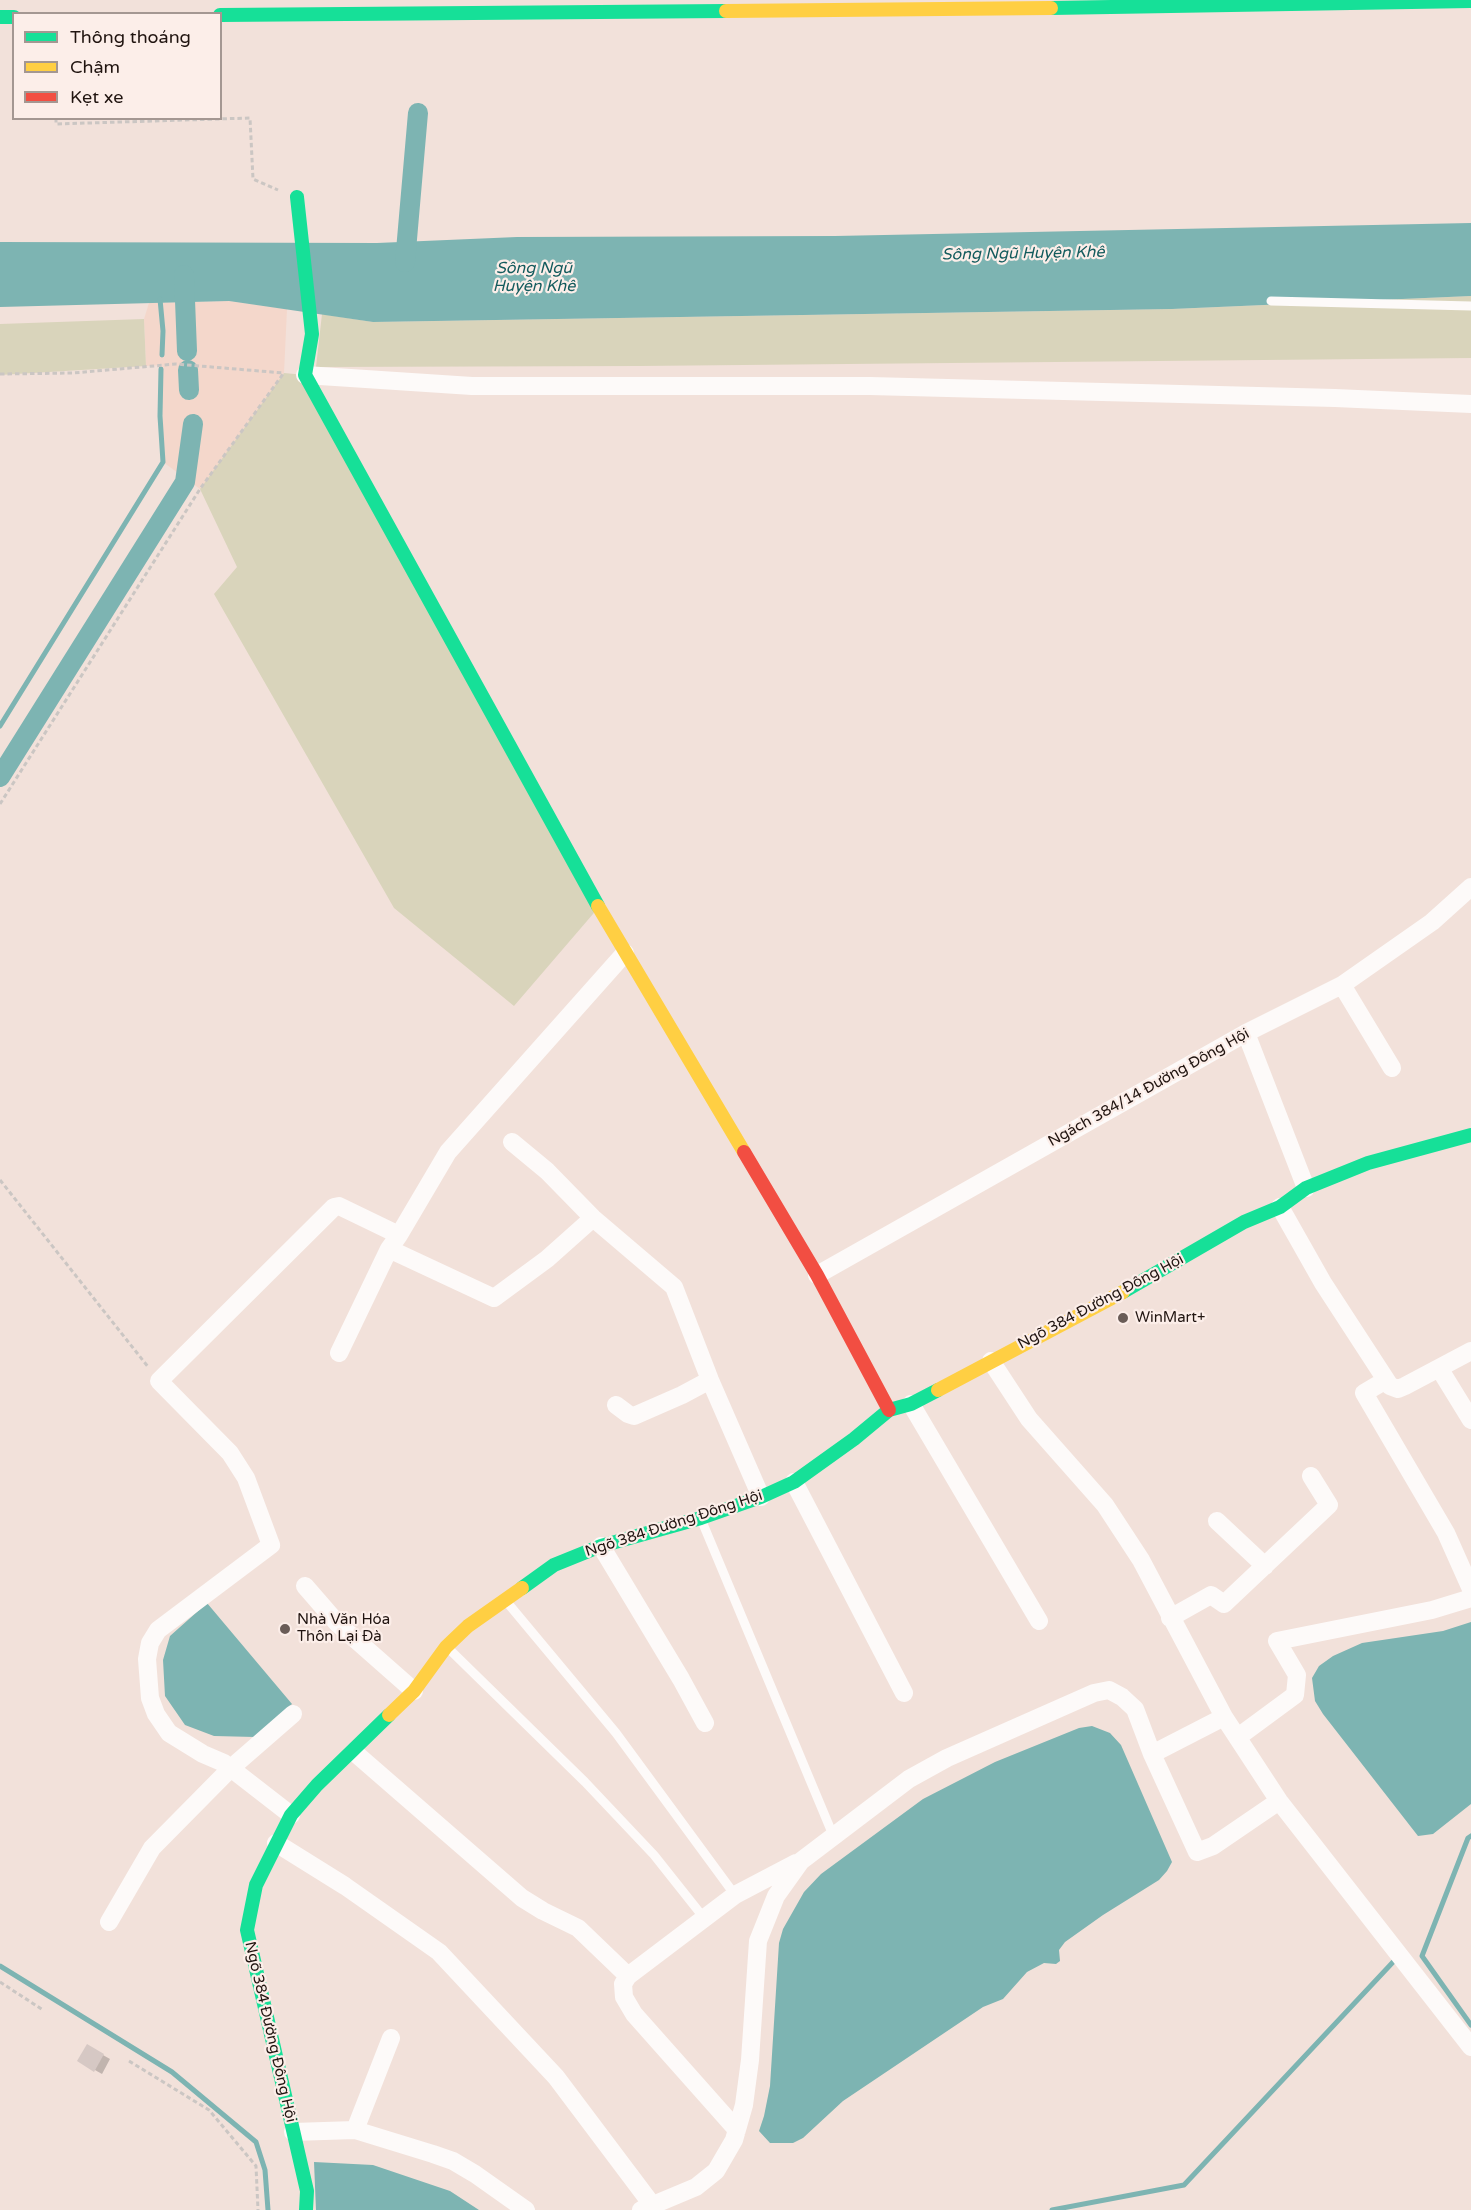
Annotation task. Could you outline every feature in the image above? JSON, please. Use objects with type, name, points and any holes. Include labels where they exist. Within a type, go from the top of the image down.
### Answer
[{"type":"street","points":[[222,15],[380,7],[1471,1]]},
{"type":"street","points":[[297,198],[312,334],[305,375],[625,953],[817,1275],[889,1410]]},
{"type":"street","points":[[305,375],[472,386],[870,386],[1335,398],[1471,404]]},
{"type":"street","name":"Ngách 384/14 Đường Đông Hội","points":[[817,1275],[1246,1033],[1342,985],[1424,928],[1471,887]]},
{"type":"street","points":[[339,1353],[394,1242],[448,1152],[625,953]]},
{"type":"street","points":[[1342,985],[1392,1068]]},
{"type":"street","points":[[1246,1033],[1306,1188]]},
{"type":"street","name":"Ngõ 384 Đường Đông Hội","points":[[306,2210],[307,2191],[247,1930],[256,1885],[291,1815],[317,1785],[354,1752],[414,1691],[446,1647],[468,1626],[555,1565],[601,1546],[701,1518],[761,1497],[794,1482],[854,1439],[889,1410],[911,1404],[1101,1305],[1244,1222],[1280,1207],[1306,1188],[1368,1163],[1471,1135]]},
{"type":"street","points":[[512,1142],[547,1171],[593,1218],[674,1287],[710,1380],[761,1497]]},
{"type":"street","points":[[291,1815],[231,1768],[170,1733],[156,1714],[150,1698],[147,1659],[150,1643],[158,1630],[271,1545],[246,1478],[230,1454],[159,1381],[334,1207],[339,1206],[394,1242],[494,1298],[547,1259],[593,1218]]},
{"type":"street","points":[[1280,1207],[1323,1283],[1390,1386],[1398,1389],[1471,1351]]},
{"type":"street","points":[[991,1361],[1029,1419],[1104,1505],[1141,1560],[1224,1718],[1279,1801],[1471,2048]]},
{"type":"street","points":[[1439,1368],[1471,1420]]},
{"type":"street","points":[[616,1405],[634,1416],[710,1380]]},
{"type":"street","points":[[1386,1380],[1364,1393],[1446,1533],[1471,1589]]},
{"type":"street","points":[[911,1404],[1038,1622]]},
{"type":"street","points":[[1170,1618],[1211,1595],[1224,1604],[1329,1505],[1311,1476]]},
{"type":"street","points":[[794,1482],[903,1693]]},
{"type":"street","points":[[1217,1521],[1265,1566]]},
{"type":"street","points":[[601,1546],[705,1723]]},
{"type":"street","points":[[305,1586],[338,1624],[414,1691]]},
{"type":"street","points":[[1238,1737],[1295,1695],[1297,1675],[1277,1641],[1432,1610],[1471,1598]]},
{"type":"street","points":[[737,2130],[634,2014],[624,1997],[623,1984],[628,1976],[735,1895],[801,1861],[909,1779],[947,1758],[1094,1693],[1109,1690],[1122,1697],[1135,1709],[1152,1754],[1197,1852],[1214,1846],[1279,1801]]},
{"type":"street","points":[[110,1922],[152,1848],[231,1768],[293,1714]]},
{"type":"street","points":[[1152,1754],[1224,1718]]},
{"type":"street","points":[[354,1752],[522,1898],[578,1928],[628,1976]]},
{"type":"street","points":[[276,1843],[345,1886],[439,1952],[556,2077],[647,2208],[696,2187],[716,2171],[734,2140],[744,2105],[750,2060],[758,1941],[776,1896],[801,1861]]},
{"type":"street","points":[[355,2130],[391,2038]]},
{"type":"street","points":[[293,2132],[355,2130],[453,2161],[526,2210]]},
{"type":"lane","points":[[1270,302],[1471,306]]},
{"type":"lane","points":[[701,1518],[833,1835]]},
{"type":"lane","points":[[505,1599],[616,1733],[735,1895]]},
{"type":"lane","points":[[446,1647],[585,1782],[654,1856],[704,1918]]},
{"type":"path","points":[[222,119],[250,118],[253,179],[297,198]]},
{"type":"path","points":[[56,120],[56,124],[185,120]]},
{"type":"path","points":[[0,374],[73,373],[176,364],[305,375]]},
{"type":"path","points":[[0,804],[200,489],[284,373]]},
{"type":"path","points":[[0,1180],[159,1381]]},
{"type":"path","points":[[0,1982],[43,2010]]},
{"type":"path","points":[[129,2061],[209,2110],[256,2166],[258,2210]]},
{"type":"shaded area","points":[[1471,296],[1471,358],[316,367],[322,314],[373,322],[1172,309]]},
{"type":"shaded area","points":[[229,301],[287,309],[284,373],[200,489],[163,462],[162,365],[146,366],[144,319],[149,303]]},
{"type":"shaded area","points":[[144,319],[146,366],[0,375],[0,324]]},
{"type":"shaded area","points":[[284,373],[305,375],[599,907],[514,1006],[394,908],[214,594],[237,567],[200,489]]},
{"type":"water","name":"Sông Ngũ Huyện Khê","points":[[1471,223],[1471,296],[1172,309],[373,322],[229,301],[0,307],[0,242],[377,243],[517,237],[835,236]]},
{"type":"water","points":[[207,1603],[292,1704],[255,1737],[214,1736],[185,1725],[165,1696],[163,1660],[170,1636]]},
{"type":"water","points":[[1471,1622],[1471,1804],[1433,1834],[1418,1836],[1323,1714],[1315,1701],[1312,1678],[1319,1666],[1333,1656],[1362,1643],[1443,1631]]},
{"type":"water","points":[[1092,1726],[1110,1733],[1121,1745],[1172,1862],[1167,1871],[1159,1880],[1065,1942],[1059,1950],[1060,1961],[1056,1964],[1044,1963],[1027,1972],[1003,1999],[983,2007],[843,2101],[803,2138],[793,2143],[770,2143],[759,2131],[770,2086],[779,1943],[783,1929],[804,1892],[821,1874],[923,1799],[995,1762],[1079,1728]]},
{"type":"water","points":[[314,2162],[373,2165],[450,2191],[479,2210],[316,2210]]},
{"type":"building","points":[[87,2044],[104,2054],[94,2072],[77,2061]]},
{"type":"waterway","points":[[405,262],[418,113]]},
{"type":"waterway","points":[[184,275],[187,351]]},
{"type":"waterway","points":[[160,299],[163,331],[162,355]]},
{"type":"waterway","points":[[0,726],[163,462],[160,416],[161,369]]},
{"type":"waterway","points":[[188,370],[189,390]]},
{"type":"waterway","points":[[0,777],[185,482],[193,424]]},
{"type":"waterway","points":[[1471,1836],[1468,1838],[1422,1956],[1471,2025]]},
{"type":"waterway","points":[[1052,2210],[1184,2185],[1394,1961]]},
{"type":"waterway","points":[[0,1966],[172,2072],[256,2142],[265,2170],[268,2210]]},
{"type":"traffic: fast","points":[[1051,8],[1471,1]]},
{"type":"traffic: fast","points":[[222,15],[726,11]]},
{"type":"traffic: fast","points":[[0,17],[12,17]]},
{"type":"traffic: fast","points":[[297,197],[312,334],[305,375],[598,906]]},
{"type":"traffic: fast","points":[[1123,1292],[1244,1222],[1280,1207],[1306,1188],[1368,1163],[1471,1135]]},
{"type":"traffic: fast","points":[[522,1588],[554,1565],[601,1546],[701,1518],[761,1497],[794,1482],[854,1439],[889,1410],[911,1404],[938,1390]]},
{"type":"traffic: fast","points":[[306,2210],[307,2191],[247,1930],[256,1885],[291,1815],[317,1785],[389,1715]]},
{"type":"traffic: slow","points":[[726,11],[1051,8]]},
{"type":"traffic: slow","points":[[598,906],[744,1152]]},
{"type":"traffic: slow","points":[[938,1390],[1123,1292]]},
{"type":"traffic: slow","points":[[389,1715],[414,1691],[446,1647],[468,1626],[522,1588]]},
{"type":"traffic: jam","points":[[744,1152],[817,1275],[889,1410]]},
{"type":"place","name":"WinMart+","points":[[1123,1318]]},
{"type":"place","name":"Nhà Văn Hóa Thôn Lại Đà","points":[[285,1629]]}]
